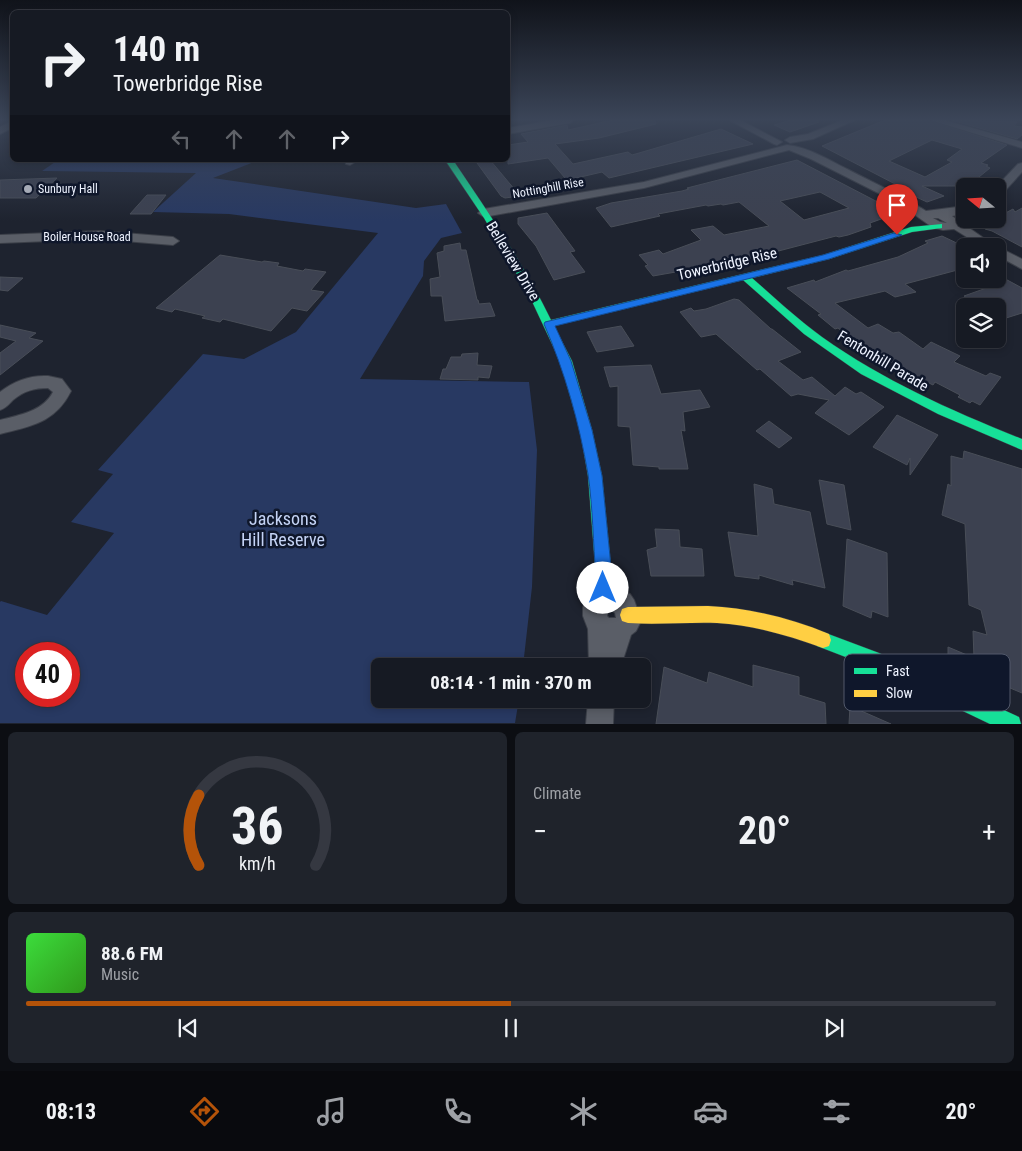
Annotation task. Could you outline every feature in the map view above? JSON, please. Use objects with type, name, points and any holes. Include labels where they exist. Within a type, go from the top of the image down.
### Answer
[{"type":"street","name":"Nottinghill Rise","points":[[484,213],[644,185],[695,173],[758,154]]},
{"type":"street","points":[[808,154],[974,238]]},
{"type":"street","name":"Belleview Drive","points":[[450,162],[534,295],[566,361],[586,430],[595,476],[601,545],[614,614],[604,658]]},
{"type":"street","points":[[1006,183],[1022,166]]},
{"type":"street","name":"Towerbridge Rise","points":[[549,324],[826,258],[956,214]]},
{"type":"street","name":"Boiler House Road","points":[[0,239],[100,235],[173,241]]},
{"type":"street","points":[[1006,256],[1022,266]]},
{"type":"street","name":"Fentonhill Parade","points":[[745,277],[790,318],[839,354],[900,392],[974,426],[1022,445]]},
{"type":"street","points":[[0,403],[10,392],[36,382],[56,383],[62,391],[52,406],[41,414],[28,420],[0,427]]},
{"type":"street","points":[[609,658],[614,614],[650,617],[720,615],[791,628],[860,654]]},
{"type":"street","points":[[599,724],[600,708]]},
{"type":"street","points":[[984,711],[1012,724]]},
{"type":"green space","name":"Jacksons Hill Reserve","points":[[55,162],[254,162],[213,178],[416,208],[446,204],[462,233],[441,238],[424,261],[423,276],[360,379],[529,382],[537,450],[532,587],[524,658],[371,658],[371,708],[518,708],[515,723],[0,723],[0,602],[47,615],[114,533],[71,522],[113,474],[98,470],[203,354],[244,359],[296,332],[378,233],[229,214],[153,212],[196,173],[42,171]]},
{"type":"building","points":[[510,154],[564,154],[573,164],[620,154],[712,154],[609,178],[602,172],[572,179],[565,178],[548,158],[508,164],[510,162]]},
{"type":"building","points":[[837,154],[904,154],[889,161],[925,177],[952,162],[947,160],[955,154],[994,154],[981,163],[988,165],[986,166],[990,168],[978,178],[956,178],[956,186],[922,186],[944,196],[927,202],[894,187],[899,186]]},
{"type":"building","points":[[797,160],[893,210],[884,218],[870,223],[871,227],[848,235],[836,236],[744,260],[653,276],[645,266],[648,265],[639,255],[659,250],[663,254],[701,240],[691,230],[713,226],[724,235],[769,226],[739,202],[723,205],[706,205],[658,214],[660,216],[611,227],[596,208],[611,203],[689,189],[687,188]],"holes":[[[820,192],[849,208],[804,220],[780,201]]]},
{"type":"building","points":[[492,162],[520,196],[505,198],[501,196],[477,163]]},
{"type":"building","name":"Sunbury Hall","points":[[57,178],[36,198],[0,198],[0,180]]},
{"type":"building","points":[[147,195],[166,195],[151,214],[130,214]]},
{"type":"building","points":[[1022,208],[1022,247],[985,229],[1006,228],[1006,213],[1013,209],[1015,212]]},
{"type":"building","points":[[547,213],[575,251],[570,252],[585,272],[554,280],[536,246],[518,224],[518,218]]},
{"type":"building","points":[[942,236],[956,243],[956,270],[905,284],[916,292],[895,297],[885,291],[835,303],[868,328],[878,324],[893,333],[899,332],[923,349],[931,342],[960,356],[954,362],[986,376],[990,373],[1001,377],[980,405],[972,401],[970,403],[958,397],[960,395],[935,382],[933,385],[923,380],[925,377],[923,375],[920,378],[889,361],[873,349],[865,349],[838,328],[835,329],[818,315],[821,314],[787,288],[814,280],[815,282],[846,270],[898,257],[928,243],[925,241]]},
{"type":"building","points":[[460,243],[461,250],[466,250],[477,300],[479,304],[490,303],[495,316],[445,321],[442,296],[431,296],[430,279],[440,277],[437,253],[444,251],[444,246]]},
{"type":"building","points":[[220,255],[279,263],[277,266],[303,271],[305,269],[326,272],[311,290],[324,292],[307,311],[292,308],[271,331],[223,319],[220,322],[202,318],[205,316],[175,309],[172,312],[156,308]]},
{"type":"building","points":[[0,277],[23,278],[8,291],[0,290]]},
{"type":"building","points":[[1006,279],[1022,288],[1022,313],[1006,318],[1006,298],[967,298],[964,296],[986,288],[1006,288]]},
{"type":"building","points":[[734,299],[739,300],[771,329],[801,352],[778,361],[803,380],[812,377],[835,396],[845,387],[856,394],[861,392],[884,407],[849,435],[815,413],[829,400],[798,394],[791,396],[760,369],[757,370],[716,334],[701,337],[680,312],[691,308],[694,311],[706,309]]},
{"type":"building","points":[[0,325],[36,333],[29,338],[43,341],[0,375],[0,353],[16,341],[0,337]]},
{"type":"building","points":[[621,326],[634,346],[597,352],[587,332]]},
{"type":"building","points":[[478,353],[477,365],[492,366],[489,378],[478,377],[478,380],[440,379],[443,369],[446,369],[451,357]]},
{"type":"building","points":[[651,365],[661,394],[700,390],[710,407],[683,412],[685,431],[681,430],[688,469],[659,469],[659,467],[633,465],[630,427],[618,426],[618,386],[610,387],[604,367]]},
{"type":"building","points":[[897,415],[938,435],[910,475],[910,458],[907,465],[873,447]]},
{"type":"building","points":[[769,421],[792,438],[779,448],[756,431]]},
{"type":"building","points":[[964,451],[1022,469],[1022,693],[1010,688],[1010,654],[974,654],[973,631],[987,635],[981,610],[969,605],[965,524],[942,515],[948,484],[951,486],[951,456],[963,459]]},
{"type":"building","points":[[819,480],[844,485],[851,530],[827,524]]},
{"type":"building","points":[[754,484],[772,489],[774,504],[810,512],[825,588],[792,580],[793,585],[759,575],[759,579],[735,576],[728,532],[758,536]]},
{"type":"building","points":[[655,529],[679,530],[680,547],[702,549],[704,576],[651,576],[647,550],[657,547]]},
{"type":"building","points":[[847,539],[887,553],[888,617],[872,611],[871,618],[843,606]]},
{"type":"building","points":[[948,647],[965,654],[948,654]]},
{"type":"building","points":[[753,665],[799,677],[799,695],[825,703],[826,724],[656,724],[664,667],[707,683],[709,672],[753,687]]},
{"type":"building","points":[[850,711],[861,711],[891,724],[849,724]]},
{"type":"traffic: fast","points":[[450,162],[488,218],[534,295],[566,361],[586,430],[595,476],[604,577],[601,599]]},
{"type":"traffic: fast","points":[[549,324],[826,257],[911,230],[939,226]]},
{"type":"traffic: fast","points":[[745,277],[807,332],[865,371],[942,411],[1022,445]]},
{"type":"traffic: fast","points":[[823,640],[860,654]]},
{"type":"traffic: fast","points":[[984,711],[1012,724]]},
{"type":"traffic: slow","points":[[628,615],[733,616],[772,624],[823,640]]},
{"type":"place","name":"Sunbury Hall","points":[[28,189]]},
{"type":"route","points":[[603,588],[604,577],[595,476],[586,430],[566,361],[549,324],[826,258],[897,235]]}]
